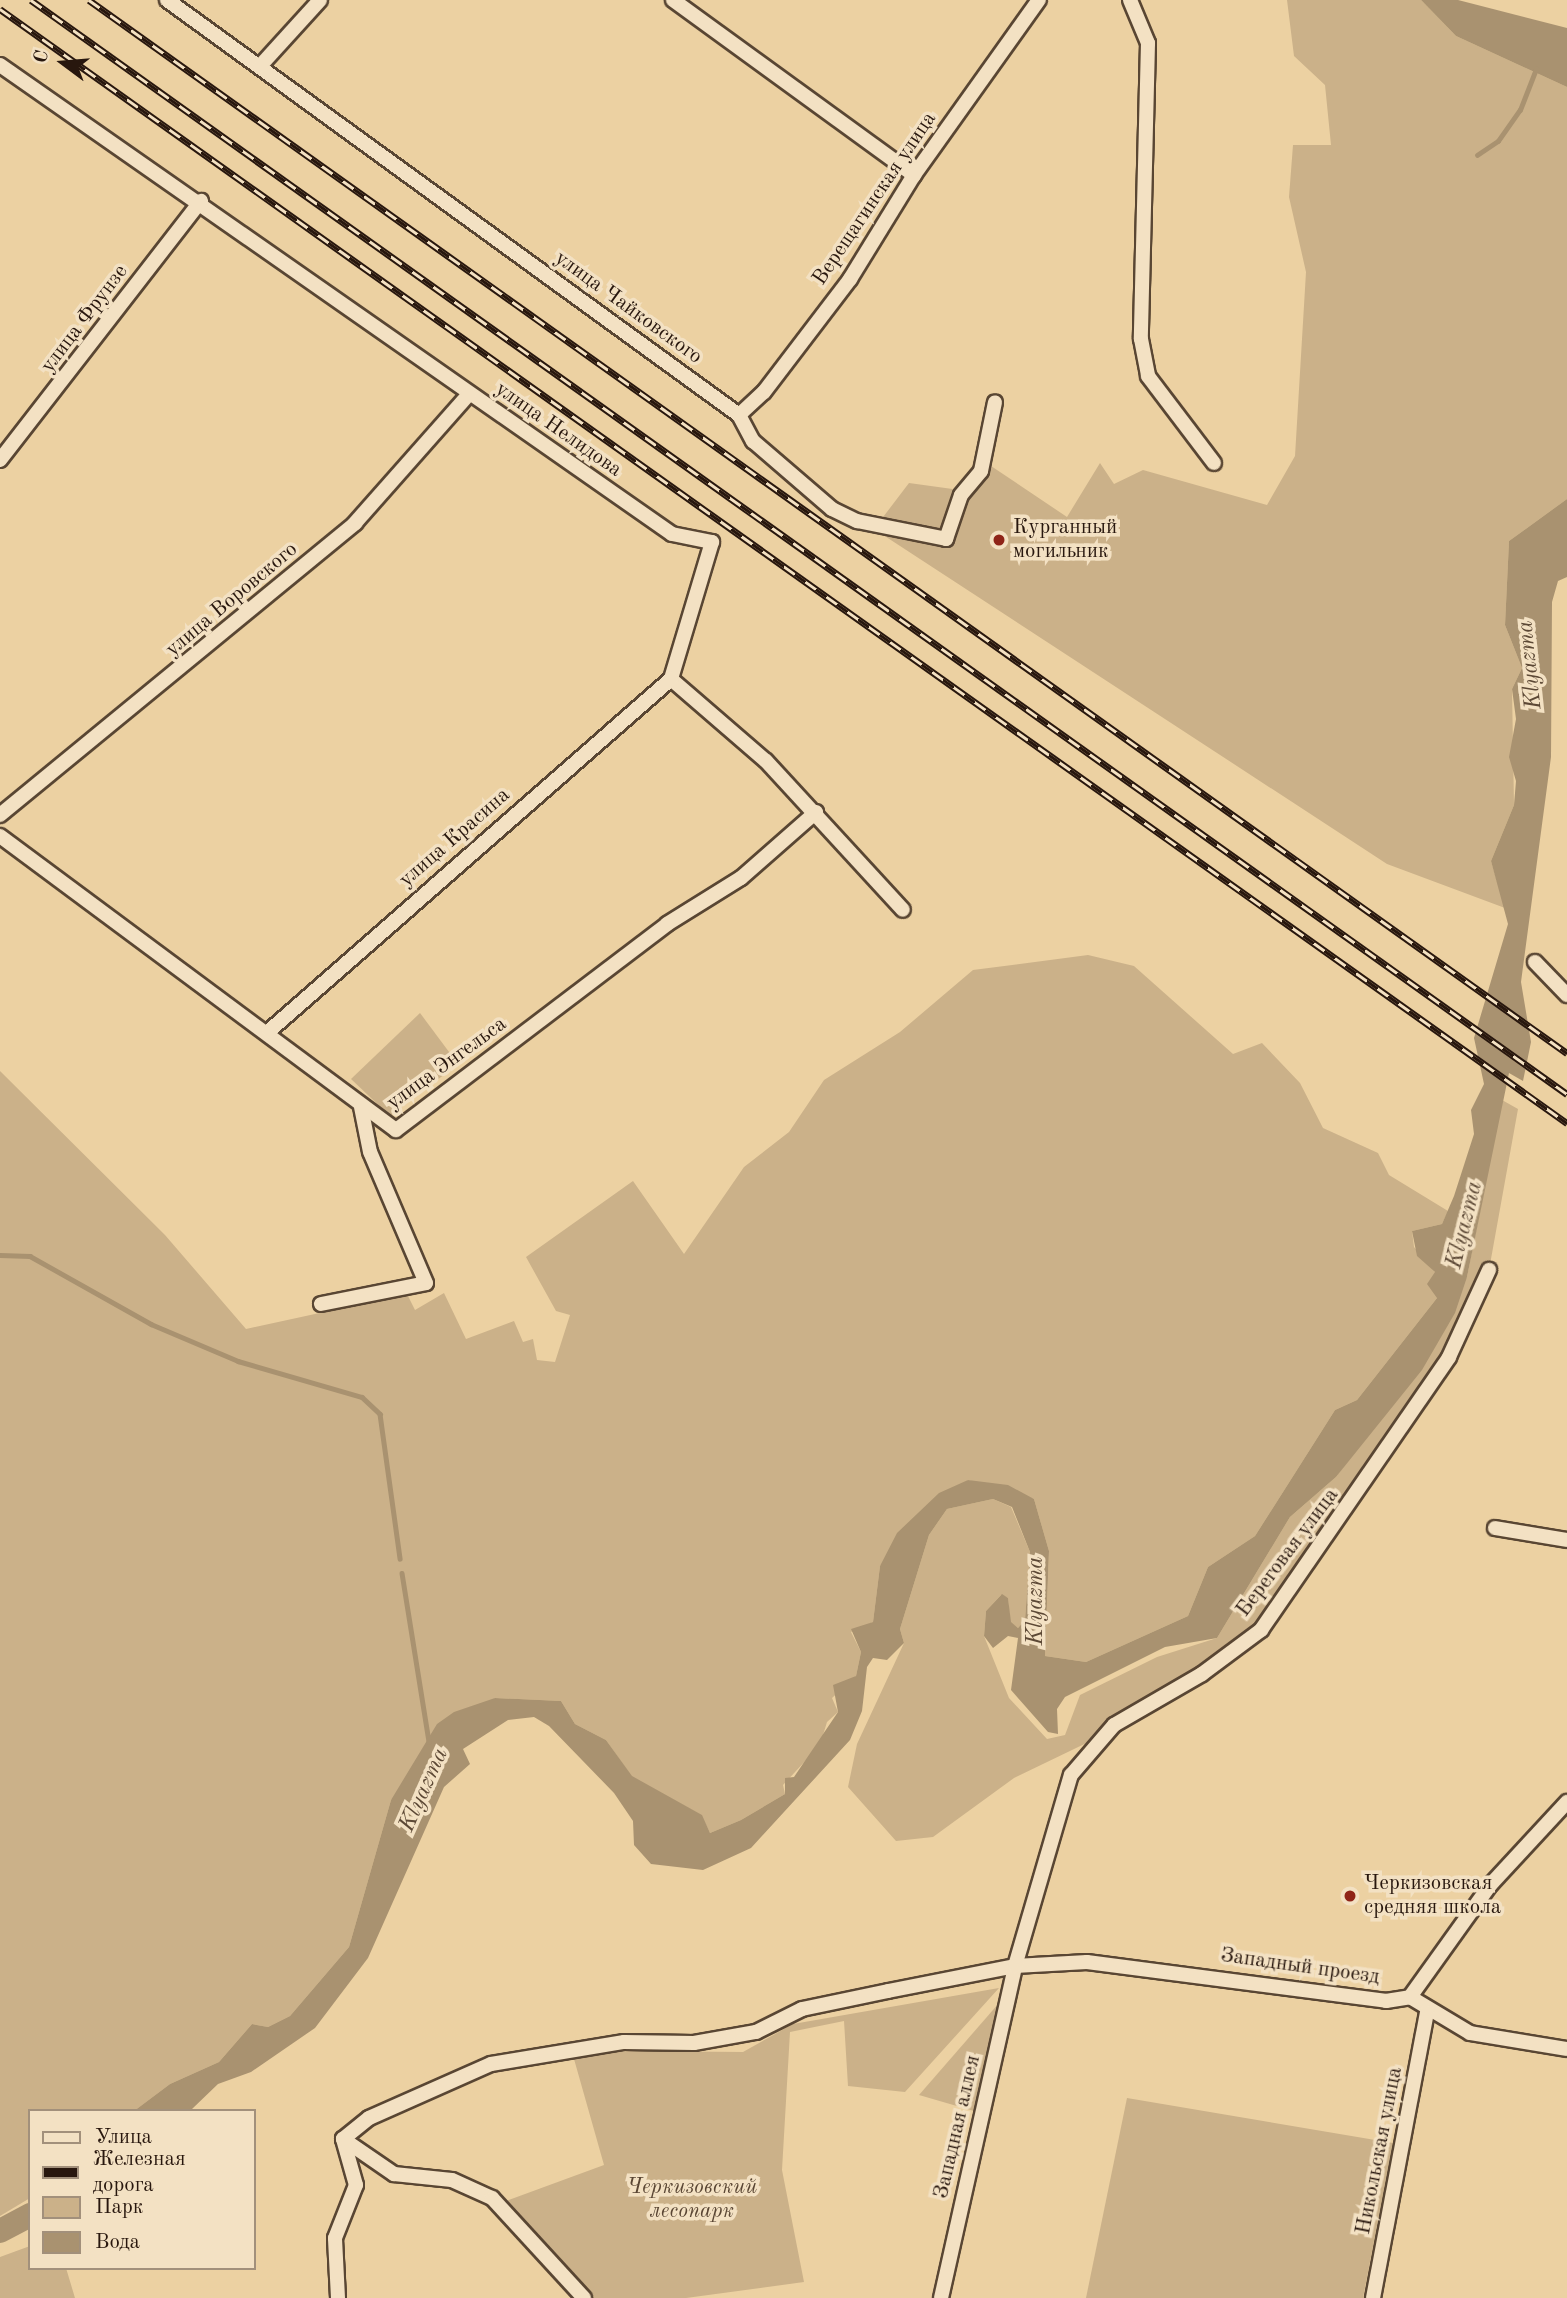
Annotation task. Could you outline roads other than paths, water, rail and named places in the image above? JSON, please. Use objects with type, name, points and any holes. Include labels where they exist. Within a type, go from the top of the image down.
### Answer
[{"type":"street","name":"улица Чайковского","points":[[167,0],[739,415],[753,440],[832,509],[857,522],[946,538],[961,495],[981,471],[995,402]]},
{"type":"street","points":[[260,66],[320,0]]},
{"type":"street","points":[[673,0],[914,175]]},
{"type":"street","name":"Верещагинская улица","points":[[739,415],[764,392],[850,279],[914,175],[1039,0]]},
{"type":"street","points":[[1130,0],[1147,43],[1140,338],[1148,376],[1214,463]]},
{"type":"street","name":"улица Нелидова","points":[[0,65],[201,201],[469,394],[671,534],[712,542],[671,679]]},
{"type":"street","name":"улица Фрунзе","points":[[0,460],[201,201]]},
{"type":"street","name":"улица Воровского","points":[[0,815],[355,523],[469,394]]},
{"type":"street","points":[[671,679],[816,812],[903,910]]},
{"type":"street","name":"улица Красина","points":[[269,1031],[671,679]]},
{"type":"street","name":"улица Энгельса","points":[[0,836],[269,1031],[362,1107],[396,1130],[667,925],[741,878],[816,812]]},
{"type":"street","points":[[1535,962],[1567,995]]},
{"type":"street","points":[[321,1304],[426,1283],[370,1152],[362,1107]]},
{"type":"street","name":"Береговая улица","points":[[1015,1966],[1070,1775],[1114,1725],[1202,1674],[1261,1630],[1449,1357],[1489,1270]]},
{"type":"street","points":[[1495,1528],[1567,1540]]},
{"type":"street","points":[[1567,1802],[1491,1884],[1410,1997],[1427,2012],[1470,2033],[1567,2049]]},
{"type":"street","name":"Западный проезд","points":[[343,2139],[369,2118],[491,2064],[624,2042],[694,2043],[756,2032],[802,2009],[1015,1966],[1087,1962],[1386,2001],[1410,1997]]},
{"type":"street","name":"Западная аллея","points":[[941,2298],[1015,1966]]},
{"type":"street","name":"Никольская улица","points":[[1373,2298],[1427,2012]]},
{"type":"street","points":[[338,2298],[335,2238],[356,2185],[343,2139]]},
{"type":"street","points":[[343,2139],[394,2174],[452,2180],[492,2198],[584,2298]]},
{"type":"water","points":[[1421,0],[1458,0],[1567,28],[1567,87],[1456,36]]},
{"type":"water","points":[[1567,499],[1567,577],[1558,581],[1552,602],[1551,757],[1521,982],[1531,1042],[1523,1081],[1509,1073],[1467,1277],[1455,1313],[1422,1370],[1336,1477],[1290,1517],[1217,1638],[1165,1647],[1065,1697],[1057,1709],[1058,1734],[1048,1732],[1011,1690],[1018,1638],[1008,1636],[993,1648],[984,1636],[986,1611],[1002,1594],[1008,1598],[1011,1622],[1018,1628],[1025,1620],[1030,1552],[1012,1507],[993,1499],[947,1509],[929,1535],[900,1629],[904,1643],[887,1660],[873,1658],[867,1667],[862,1711],[850,1740],[751,1848],[703,1870],[651,1864],[634,1845],[633,1821],[614,1793],[549,1726],[534,1717],[508,1720],[463,1749],[470,1764],[444,1787],[368,1958],[315,2028],[251,2072],[218,2084],[192,2109],[137,2109],[170,2084],[219,2062],[252,2024],[268,2027],[290,2016],[349,1947],[391,1800],[437,1724],[454,1712],[495,1698],[561,1701],[575,1724],[606,1740],[632,1776],[702,1815],[710,1833],[741,1820],[785,1794],[785,1778],[794,1777],[838,1712],[833,1685],[856,1676],[861,1652],[851,1629],[873,1622],[880,1566],[897,1533],[939,1493],[968,1480],[1008,1485],[1034,1499],[1049,1551],[1045,1656],[1086,1662],[1188,1616],[1208,1567],[1255,1536],[1335,1410],[1357,1400],[1437,1298],[1427,1284],[1435,1272],[1417,1256],[1412,1231],[1442,1224],[1474,1134],[1471,1110],[1484,1084],[1474,1038],[1508,924],[1491,861],[1514,805],[1516,781],[1509,757],[1516,719],[1512,689],[1522,668],[1505,625],[1509,541]]},
{"type":"waterway","points":[[1477,155],[1498,141],[1520,110],[1536,69]]},
{"type":"waterway","points":[[0,1255],[30,1256],[151,1324],[238,1361],[362,1397],[380,1414],[400,1559]]},
{"type":"waterway","points":[[402,1573],[429,1742]]},
{"type":"waterway","name":"Klyazma","points":[[0,2231],[28,2216]]},
{"type":"railway","points":[[31,0],[1567,1094]]},
{"type":"railway","points":[[89,0],[1567,1053]]},
{"type":"railway","points":[[0,9],[1567,1123]]},
{"type":"place","name":"Курганный могильник","points":[[999,540]]},
{"type":"place","name":"Черкизовская средняя школа","points":[[1350,1896]]},
{"type":"park label","name":"Черкизовский лесопарк","points":[[692,2200]]}]
